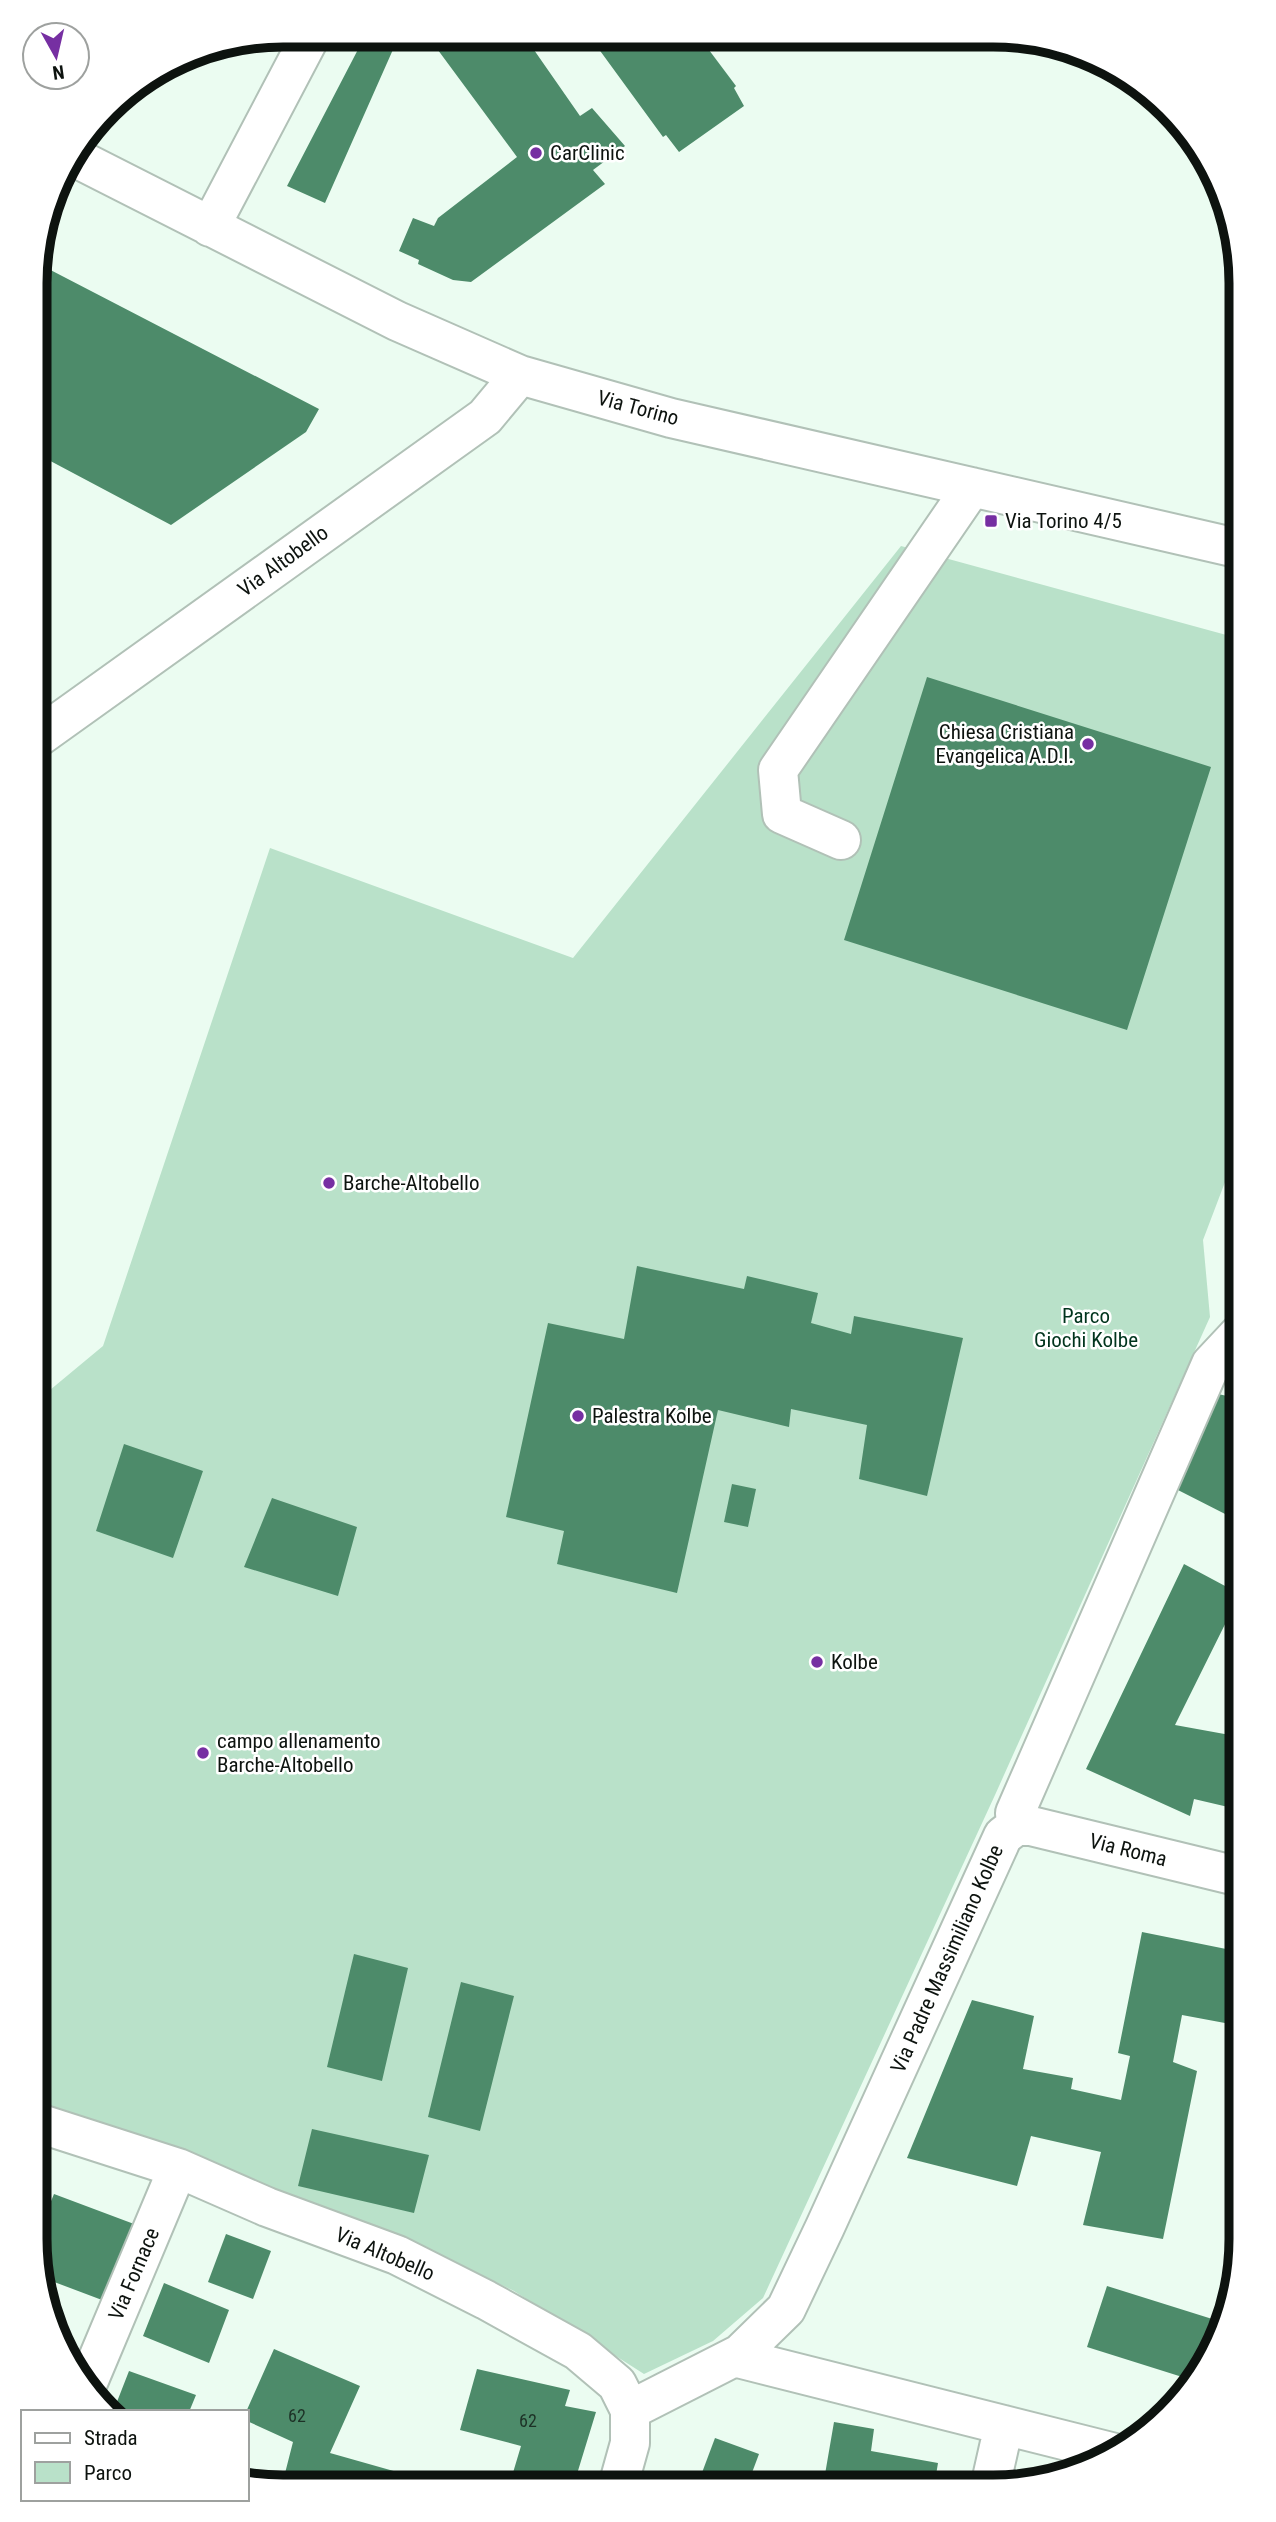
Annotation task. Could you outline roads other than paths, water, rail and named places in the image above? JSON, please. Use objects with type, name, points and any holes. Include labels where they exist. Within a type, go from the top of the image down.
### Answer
[{"type":"street","points":[[210,227],[305,47]]},
{"type":"street","name":"Via Torino","points":[[82,161],[397,321],[520,375],[671,418],[1229,546]]},
{"type":"street","name":"Via Altobello","points":[[47,731],[485,416],[520,375]]},
{"type":"street","points":[[841,840],[782,814],[778,770],[972,487]]},
{"type":"street","name":"Via Padre Massimiliano Kolbe","points":[[630,2410],[740,2354],[786,2309],[1003,1836],[1016,1826],[1015,1813],[1211,1364],[1228,1345]]},
{"type":"street","name":"Via Roma","points":[[1016,1826],[1041,1829],[1228,1874]]},
{"type":"street","name":"Via Altobello","points":[[47,2126],[178,2168],[267,2207],[397,2255],[578,2351],[617,2384],[630,2410]]},
{"type":"street","name":"Via Fornace","points":[[91,2375],[178,2168]]},
{"type":"street","points":[[734,2357],[1099,2449]]},
{"type":"street","points":[[621,2475],[630,2443],[630,2410]]},
{"type":"street","points":[[993,2475],[1004,2425]]},
{"type":"place","name":"CarClinic","points":[[536,153]]},
{"type":"place","name":"Via Torino 4/5","points":[[991,521]]},
{"type":"place","name":"Chiesa Cristiana Evangelica A.D.I.","points":[[1088,744]]},
{"type":"place","name":"Barche-Altobello","points":[[329,1183]]},
{"type":"place","name":"Palestra Kolbe","points":[[578,1416]]},
{"type":"place","name":"Kolbe","points":[[817,1662]]},
{"type":"place","name":"campo allenamento Barche-Altobello","points":[[203,1753]]},
{"type":"park label","name":"Parco Giochi Kolbe","points":[[1086,1328]]}]
